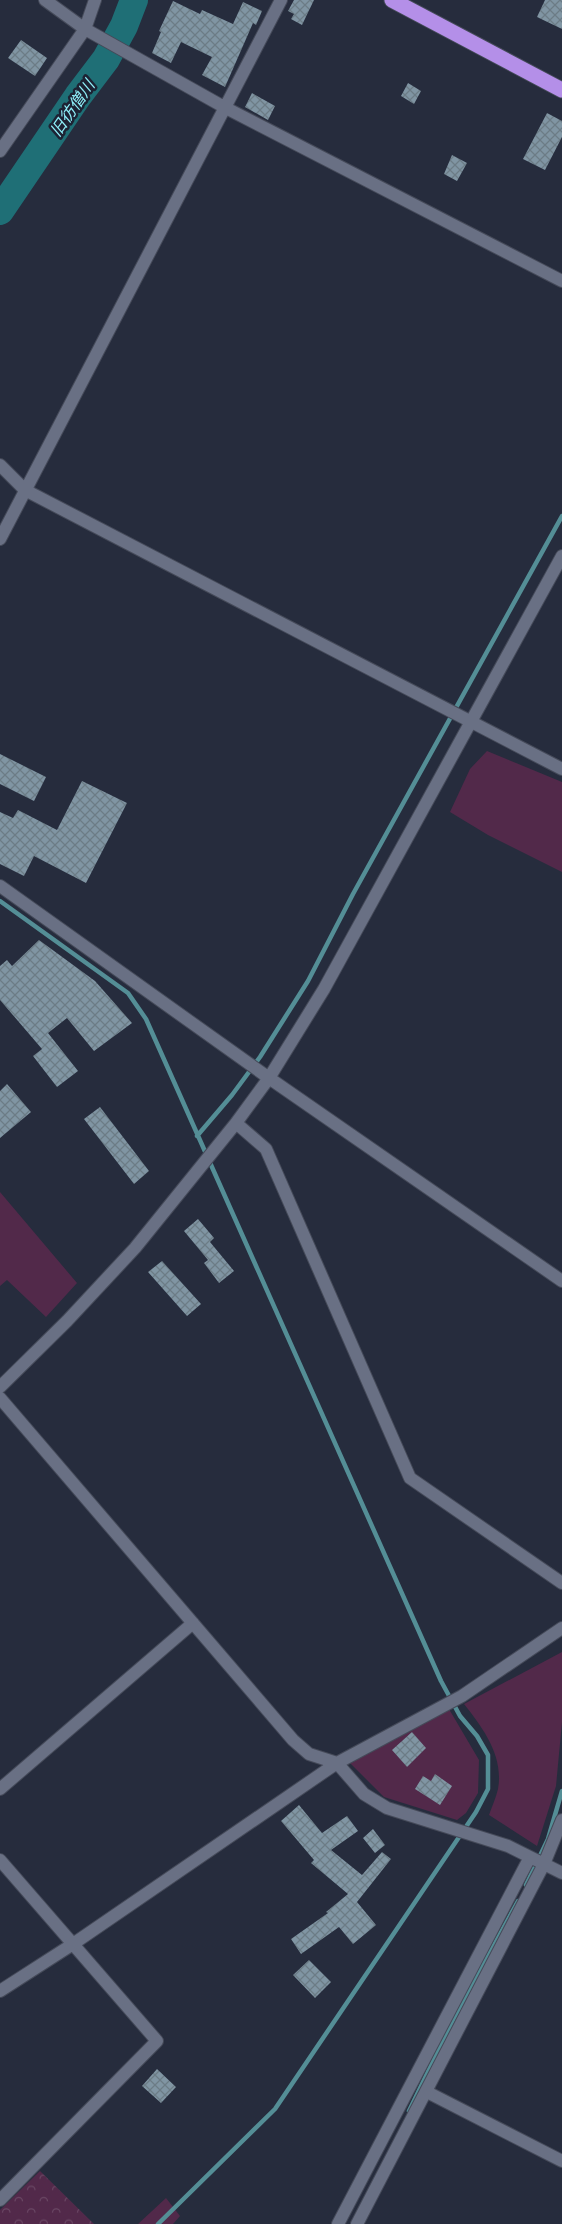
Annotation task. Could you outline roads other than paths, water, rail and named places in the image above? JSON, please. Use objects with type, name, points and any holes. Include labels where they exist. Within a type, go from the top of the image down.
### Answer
[{"type":"highway","points":[[392,0],[410,4],[562,90]]},
{"type":"street","points":[[45,0],[85,29],[224,107],[562,281]]},
{"type":"street","points":[[0,151],[85,29],[95,0]]},
{"type":"street","points":[[0,539],[281,0]]},
{"type":"street","points":[[0,465],[25,490],[562,769]]},
{"type":"street","points":[[0,1387],[67,1321],[135,1248],[236,1123],[268,1078],[324,989],[562,556]]},
{"type":"street","points":[[0,886],[268,1078],[562,1281]]},
{"type":"street","points":[[236,1123],[266,1149],[410,1478],[562,1583]]},
{"type":"street","points":[[0,1398],[293,1740],[310,1754],[337,1763],[364,1794],[388,1808],[508,1846],[562,1873]]},
{"type":"street","points":[[0,1789],[193,1624]]},
{"type":"street","points":[[0,1990],[72,1944],[337,1763],[462,1696],[562,1628]]},
{"type":"street","points":[[357,2224],[544,1864],[562,1820]]},
{"type":"street","points":[[338,2224],[530,1857]]},
{"type":"street","points":[[0,1860],[157,2041],[0,2200]]},
{"type":"street","points":[[427,2092],[562,2161]]},
{"type":"waterway","name":"旧彷僧川","points":[[0,211],[78,96],[106,59],[124,26],[134,0]]},
{"type":"waterway","points":[[197,1136],[232,1095],[260,1057],[308,981],[353,894],[562,516]]},
{"type":"waterway","points":[[0,901],[128,993],[146,1019],[441,1681],[460,1716],[477,1736],[488,1755],[488,1789],[476,1812],[275,2109],[158,2224]]},
{"type":"waterway","points":[[526,1885],[548,1839],[562,1791]]},
{"type":"waterway","points":[[409,2111],[453,2020],[518,1901]]}]
